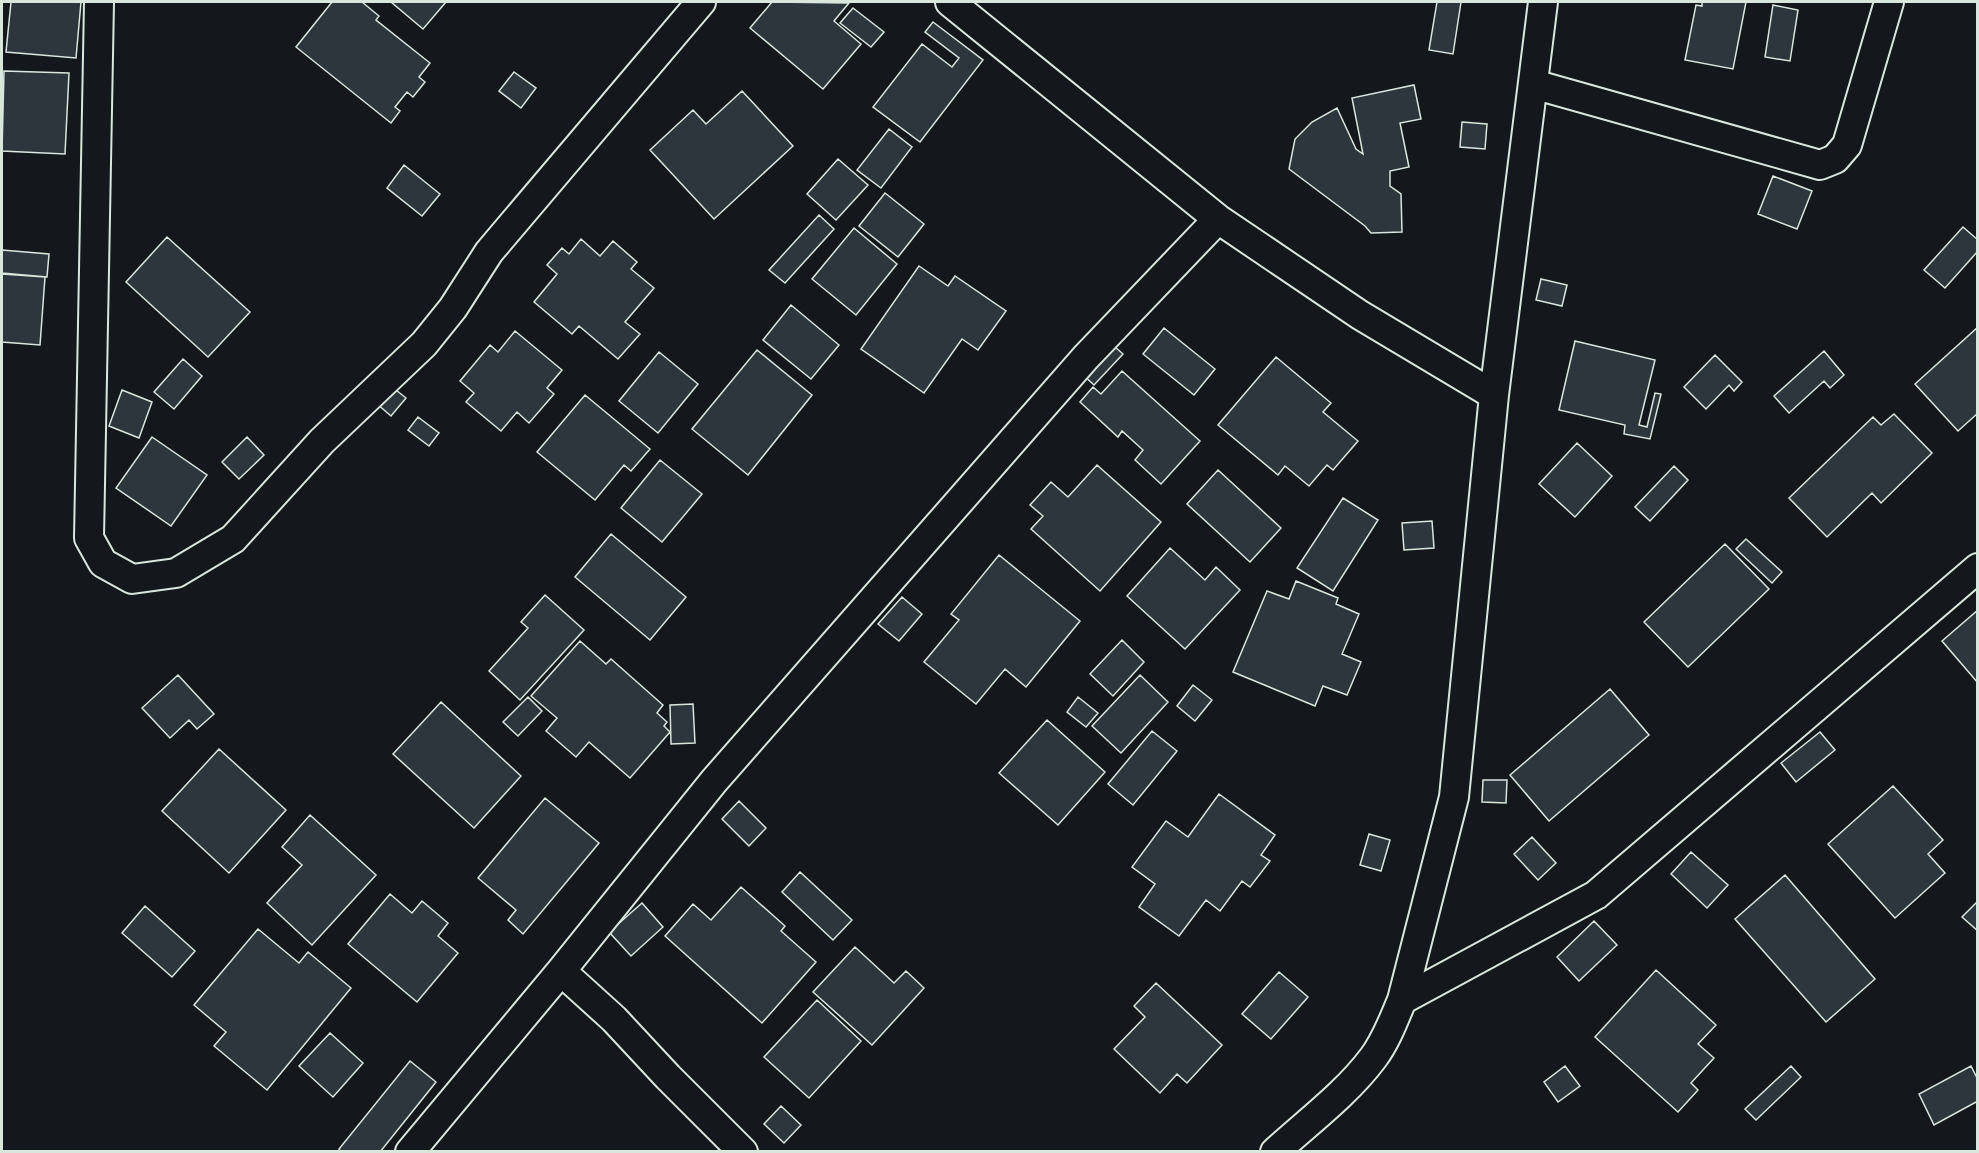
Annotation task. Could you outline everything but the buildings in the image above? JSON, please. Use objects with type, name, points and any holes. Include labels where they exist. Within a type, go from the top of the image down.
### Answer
[{"type":"street","points":[[99,2],[89,538],[103,563],[132,579],[176,573],[233,539],[322,441],[424,344],[453,308],[489,252],[700,2]]},
{"type":"street","points":[[950,2],[1218,219],[1360,315],[1494,395]]},
{"type":"street","points":[[1275,1152],[1349,1085],[1374,1057],[1390,1028],[1402,1000],[1454,797],[1494,395],[1543,2]]},
{"type":"street","points":[[1533,84],[1820,165],[1835,159],[1847,145],[1889,2]]},
{"type":"street","points":[[410,1152],[561,971],[714,781],[1086,357],[1218,219]]},
{"type":"street","points":[[1402,1000],[1596,895],[1977,568]]},
{"type":"street","points":[[561,971],[614,1019],[742,1152]]}]
